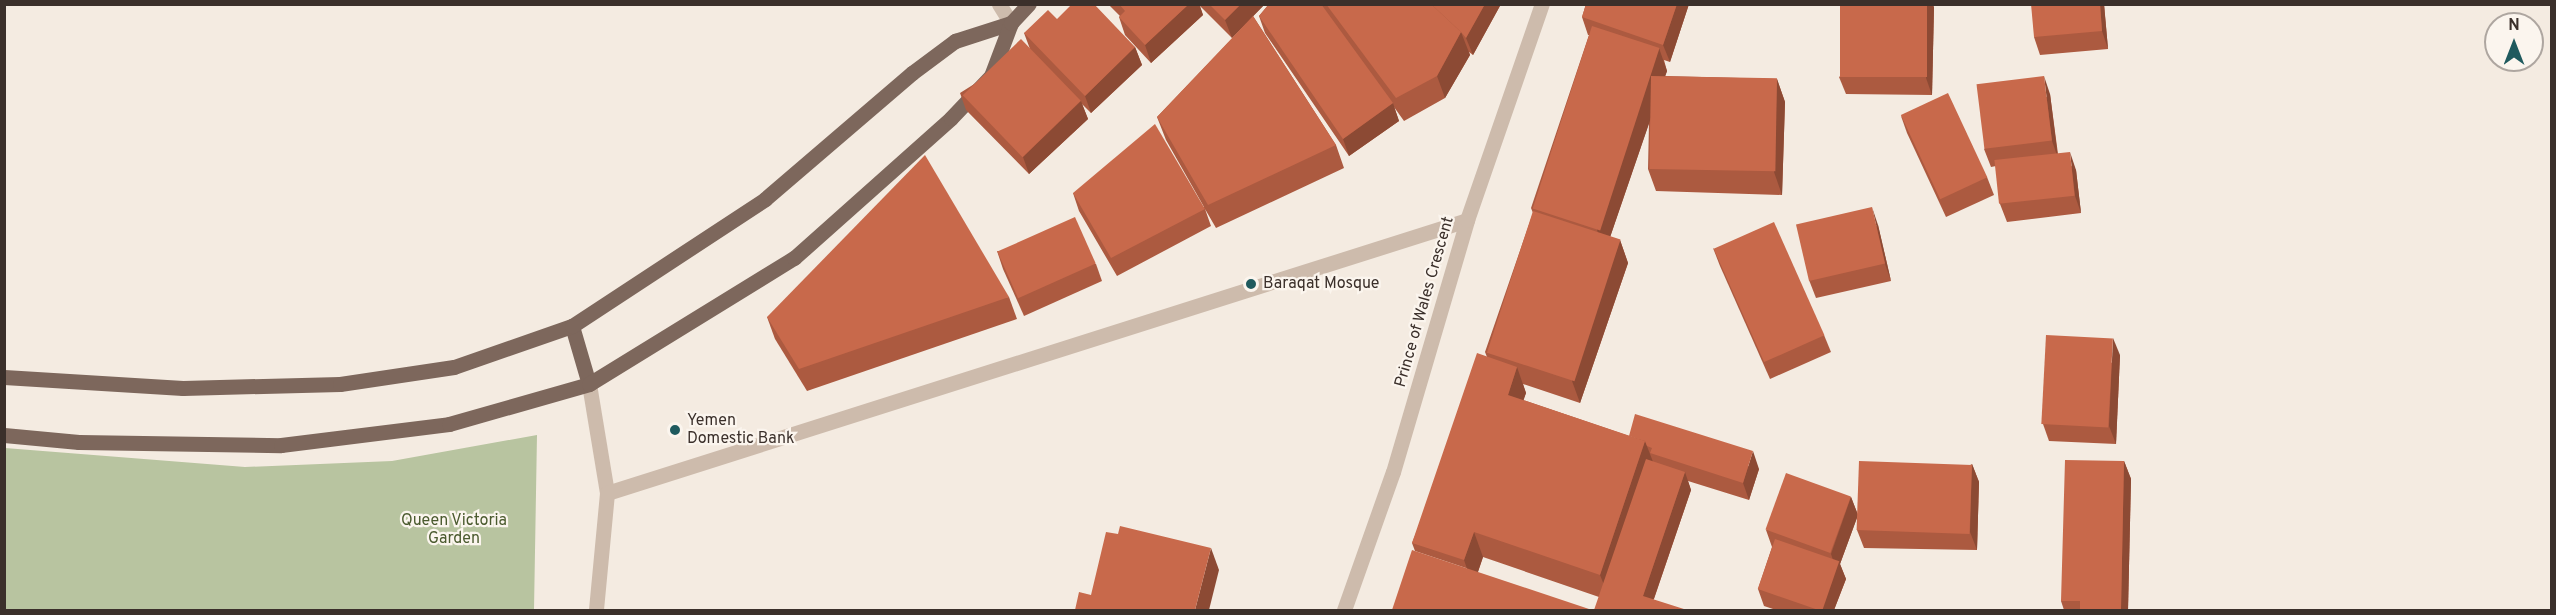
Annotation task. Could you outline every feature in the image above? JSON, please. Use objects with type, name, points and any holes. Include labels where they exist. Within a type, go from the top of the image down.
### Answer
[{"type":"main road","points":[[4,435],[79,442],[281,445],[449,424],[589,384],[794,258],[951,118],[991,76],[1011,23],[1029,4]]},
{"type":"main road","points":[[4,376],[183,388],[340,384],[454,367],[572,326],[765,199],[912,73],[955,41],[1011,23]]},
{"type":"main road","points":[[572,326],[589,384]]},
{"type":"street","points":[[999,4],[1011,23]]},
{"type":"street","name":"Prince of Wales Crescent","points":[[1344,610],[1393,472],[1467,220],[1542,4]]},
{"type":"street","points":[[607,493],[1467,220]]},
{"type":"street","points":[[589,384],[607,493],[596,610]]},
{"type":"green space","name":"Queen Victoria Garden","points":[[537,435],[534,610],[5,610],[5,448],[245,467],[392,461]]},
{"type":"building","points":[[1072,4],[1094,4],[1135,47],[1085,96],[1024,33],[1048,10],[1057,19]]},
{"type":"building","points":[[1119,4],[1189,4],[1145,45],[1119,17],[1125,11]]},
{"type":"building","points":[[1209,4],[1241,4],[1225,20]]},
{"type":"building","points":[[1269,4],[1321,4],[1393,103],[1343,139],[1259,16]]},
{"type":"building","points":[[1326,4],[1431,4],[1461,32],[1437,76],[1396,98]]},
{"type":"building","points":[[1431,4],[1485,4],[1466,38]]},
{"type":"building","points":[[1586,4],[1677,4],[1663,45],[1582,17]]},
{"type":"building","points":[[1840,4],[1927,4],[1927,77],[1840,77]]},
{"type":"building","points":[[2031,4],[2100,4],[2102,31],[2034,37]]},
{"type":"building","points":[[1253,16],[1336,145],[1208,205],[1157,117]]},
{"type":"building","points":[[1592,26],[1660,48],[1600,231],[1533,209]]},
{"type":"building","points":[[1021,39],[1081,101],[1022,157],[963,95]]},
{"type":"building","points":[[1651,76],[1777,78],[1775,171],[1649,169]]},
{"type":"building","points":[[2044,76],[2052,141],[1984,149],[1977,84]]},
{"type":"building","points":[[1948,93],[1987,177],[1940,199],[1901,115]]},
{"type":"building","points":[[1155,124],[1205,209],[1111,258],[1073,193]]},
{"type":"building","points":[[2070,152],[2075,196],[1999,204],[1994,160]]},
{"type":"building","points":[[925,155],[1009,297],[799,369],[767,317]]},
{"type":"building","points":[[1872,207],[1885,264],[1809,281],[1796,225]]},
{"type":"building","points":[[1533,211],[1620,239],[1574,381],[1487,353]]},
{"type":"building","points":[[1075,217],[1096,264],[1018,298],[997,252]]},
{"type":"building","points":[[1774,222],[1824,335],[1764,362],[1714,249]]},
{"type":"building","points":[[2046,335],[2113,339],[2108,427],[2041,424]]},
{"type":"building","points":[[1477,353],[1517,367],[1508,395],[1645,441],[1600,575],[1474,532],[1464,560],[1412,543]]},
{"type":"building","points":[[1635,414],[1753,451],[1743,483],[1650,453],[1652,448],[1647,446],[1645,441],[1629,436]]},
{"type":"building","points":[[1646,459],[1685,472],[1643,596],[1687,610],[1594,610]]},
{"type":"building","points":[[2065,460],[2124,461],[2121,610],[2080,610],[2080,601],[2061,601]]},
{"type":"building","points":[[1859,461],[1972,465],[1970,534],[1857,530]]},
{"type":"building","points":[[1786,473],[1851,497],[1830,553],[1765,529]]},
{"type":"building","points":[[1120,526],[1211,548],[1195,610],[1075,610],[1079,592],[1091,595],[1106,532],[1118,534]]},
{"type":"building","points":[[1775,539],[1839,561],[1822,610],[1758,589]]},
{"type":"building","points":[[1412,550],[1592,610],[1392,610]]},
{"type":"place","name":"Baraqat Mosque","points":[[1251,284]]},
{"type":"place","name":"Yemen Domestic Bank","points":[[675,430]]}]
